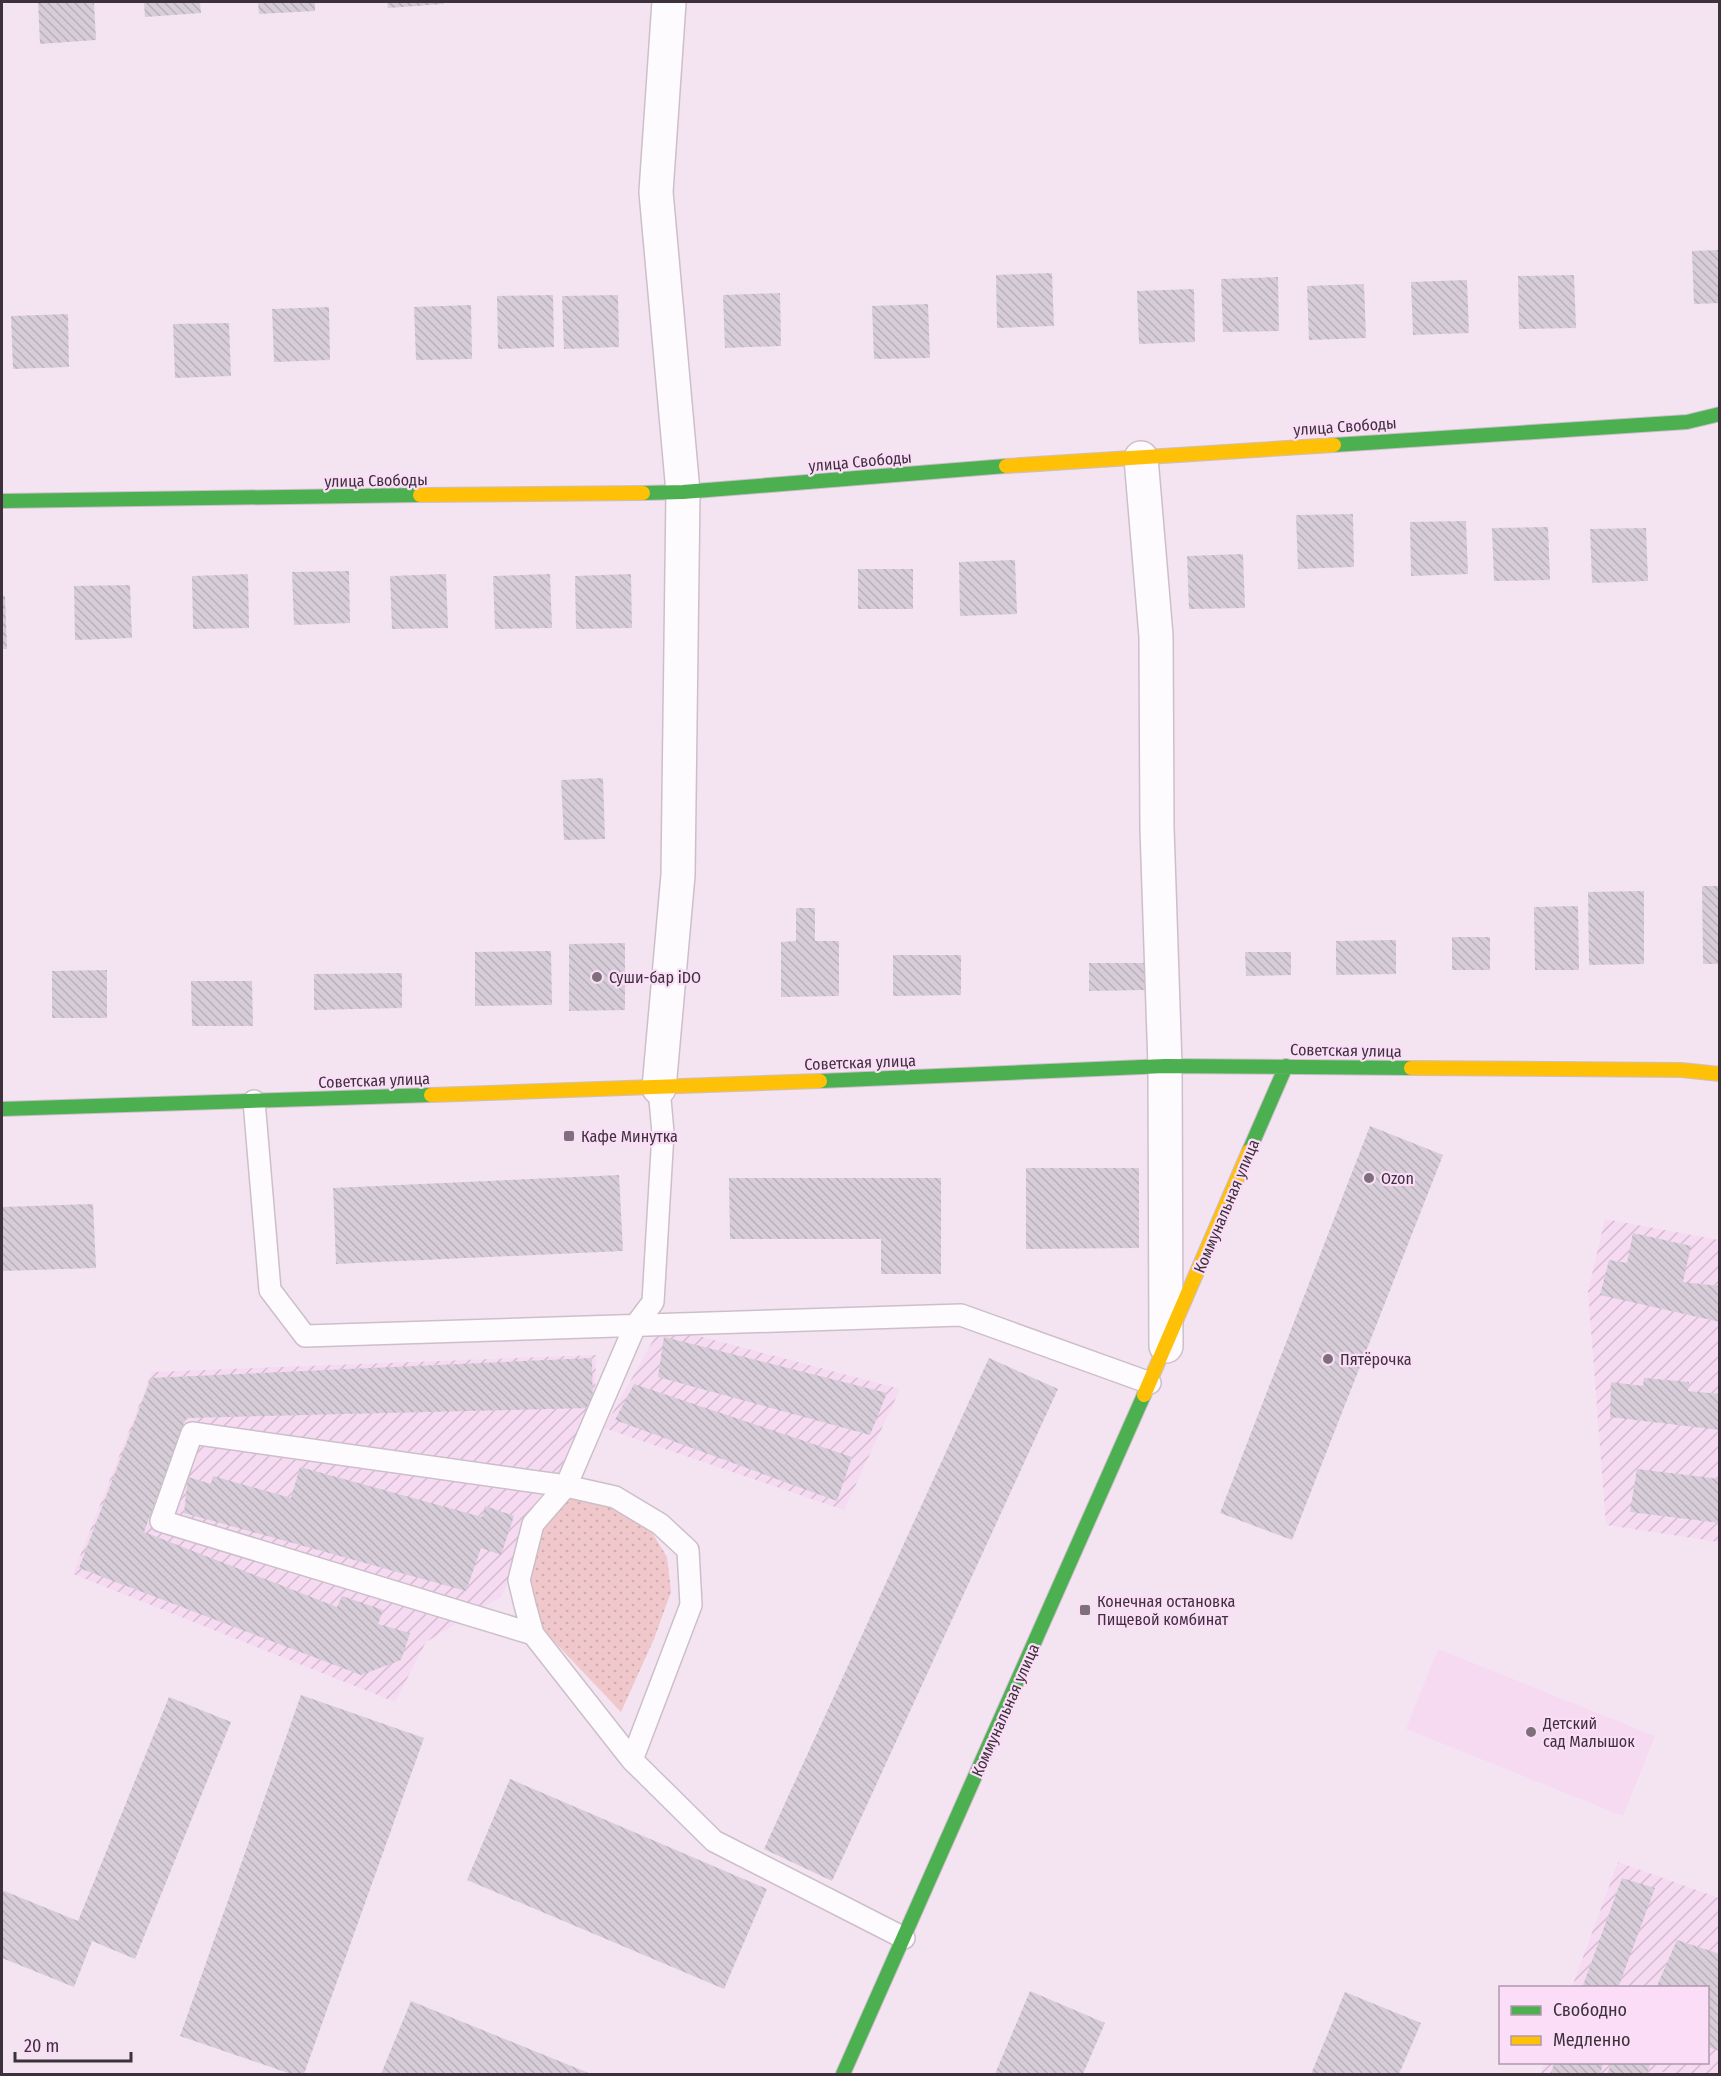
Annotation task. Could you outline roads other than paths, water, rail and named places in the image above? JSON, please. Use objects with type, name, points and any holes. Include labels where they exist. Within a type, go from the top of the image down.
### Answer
[{"type":"street","points":[[659,1088],[678,875],[683,492],[656,192],[669,2]]},
{"type":"street","name":"улица Свободы","points":[[2,501],[683,492],[1000,466],[1687,422],[1719,414]]},
{"type":"street","name":"Коммунальная улица","points":[[1141,458],[1156,636],[1157,828],[1165,1066],[1166,1346]]},
{"type":"street","name":"Советская улица","points":[[2,1109],[659,1088],[1165,1066],[1681,1070],[1719,1074]]},
{"type":"street","name":"Коммунальная улица","points":[[843,2074],[1150,1383],[1286,1066]]},
{"type":"lane","points":[[659,1088],[663,1133],[653,1302],[635,1326],[566,1486],[533,1524],[519,1580],[533,1635],[632,1760],[714,1841],[904,1938]]},
{"type":"lane","points":[[254,1101],[270,1290],[304,1336],[961,1315],[1150,1383]]},
{"type":"lane","points":[[533,1635],[161,1521],[192,1433],[566,1486],[615,1497],[660,1524],[688,1550],[691,1605],[632,1760]]},
{"type":"place","name":"Суши-бар iDO","points":[[597,977]]},
{"type":"place","name":"Кафе Минутка","points":[[569,1136]]},
{"type":"place","name":"Ozon","points":[[1369,1178]]},
{"type":"place","name":"Пятёрочка","points":[[1328,1359]]},
{"type":"place","name":"Конечная остановка Пищевой комбинат","points":[[1085,1610]]},
{"type":"place","name":"Детский сад Малышок","points":[[1531,1732]]}]
